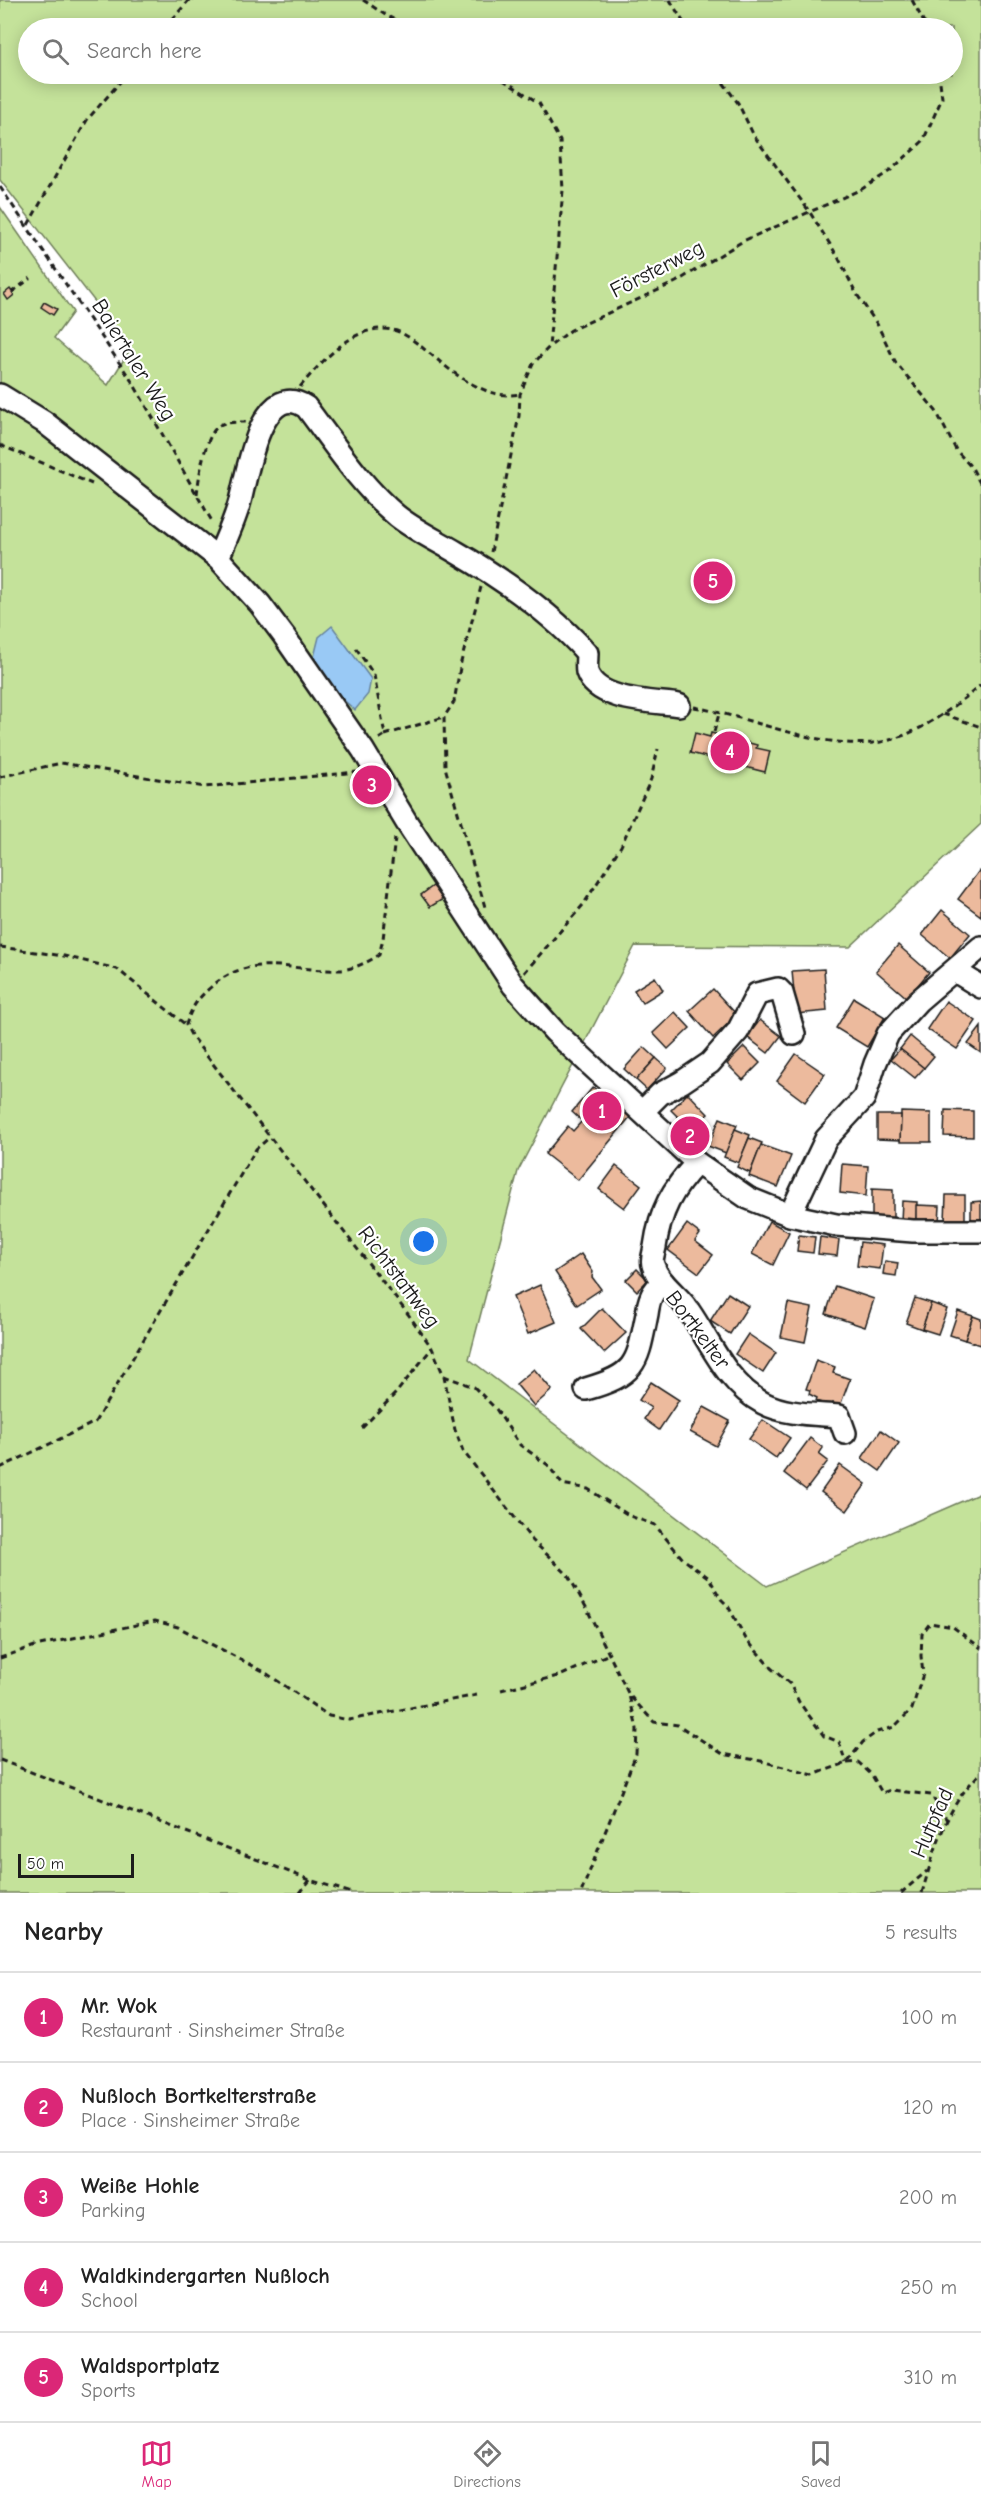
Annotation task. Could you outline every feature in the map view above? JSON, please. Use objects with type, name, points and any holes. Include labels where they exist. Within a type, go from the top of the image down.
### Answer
[{"type":"street","points":[[0,395],[44,422],[218,558],[278,628],[369,759],[407,823],[513,985],[555,1032],[697,1163],[748,1198],[790,1215],[836,1225],[913,1231],[981,1231]]},
{"type":"street","points":[[218,558],[240,502],[245,476],[263,420],[274,409],[289,400],[297,401],[306,407],[363,481],[398,516],[422,534],[485,570],[568,632],[587,653],[587,672],[596,685],[615,696],[679,705]]},
{"type":"street","points":[[790,1215],[826,1139],[864,1098],[888,1034],[918,1001],[956,971],[981,947]]},
{"type":"street","points":[[956,971],[981,987]]},
{"type":"street","points":[[643,1111],[660,1094],[710,1063],[738,1031],[757,994],[778,988],[782,993],[794,1034]]},
{"type":"street","name":"Bortkelter","points":[[697,1163],[668,1199],[657,1233],[652,1264],[663,1282],[688,1310],[715,1355],[745,1391],[763,1403],[783,1411],[839,1416],[845,1433]]},
{"type":"street","points":[[586,1389],[610,1382],[630,1369],[639,1356],[651,1295],[663,1282]]},
{"type":"path","points":[[174,18],[189,0]]},
{"type":"path","points":[[363,0],[391,18]]},
{"type":"path","points":[[670,0],[681,18]]},
{"type":"path","points":[[912,0],[922,18]]},
{"type":"path","points":[[28,225],[87,120],[118,84]]},
{"type":"path","points":[[510,84],[539,103],[560,141],[563,189],[549,347]]},
{"type":"path","points":[[724,84],[738,103],[754,136],[809,211],[838,257],[856,293],[877,324],[896,363],[936,411],[956,450],[972,468],[981,485]]},
{"type":"path","name":"Försterweg","points":[[444,717],[454,702],[519,416],[520,394],[533,364],[549,347],[571,330],[676,282],[743,241],[862,189],[890,171],[923,141],[942,98],[940,84]]},
{"type":"path","name":"Baiertaler Weg","points":[[0,187],[2,194],[28,225],[133,383],[216,529]]},
{"type":"path","points":[[12,292],[31,278]]},
{"type":"path","points":[[289,400],[318,366],[344,344],[373,328],[395,330],[423,348],[461,378],[484,391],[503,397],[520,394]]},
{"type":"path","points":[[196,496],[200,471],[213,430],[222,424],[263,420]]},
{"type":"path","points":[[0,445],[73,474],[99,488]]},
{"type":"path","points":[[356,648],[374,675],[385,735]]},
{"type":"path","points":[[679,705],[847,744],[875,743],[894,738],[927,723],[981,685]]},
{"type":"path","points":[[942,713],[981,727]]},
{"type":"path","points":[[714,732],[719,714]]},
{"type":"path","points":[[0,777],[62,763],[205,787],[361,771],[385,735],[444,717],[445,767],[488,916]]},
{"type":"path","points":[[513,985],[584,905],[621,846],[651,779],[658,749]]},
{"type":"path","points":[[186,1025],[193,1005],[201,996],[217,981],[245,966],[342,970],[366,963],[379,956],[395,838],[407,823]]},
{"type":"path","name":"Richtstattweg","points":[[0,947],[64,956],[117,969],[186,1025],[192,1037],[432,1348],[444,1376],[455,1430],[463,1452],[532,1540],[568,1575],[629,1695],[637,1729],[636,1754],[581,1893]]},
{"type":"path","points":[[0,1468],[95,1422],[256,1149],[270,1137]]},
{"type":"path","points":[[362,1428],[396,1393],[432,1348]]},
{"type":"path","points":[[444,1376],[474,1387],[496,1409],[520,1445],[548,1466],[562,1484],[588,1489],[630,1516],[655,1525],[683,1559],[709,1578],[746,1639],[771,1668],[790,1684],[799,1702],[824,1736],[839,1742],[846,1763]]},
{"type":"path","points":[[0,1658],[35,1646],[155,1622],[178,1627],[263,1671],[329,1716],[349,1720],[477,1695]]},
{"type":"path","points":[[846,1763],[863,1742],[877,1732],[894,1726],[912,1709],[923,1674],[922,1634],[930,1623],[953,1627],[981,1648]]},
{"type":"path","points":[[501,1690],[562,1675],[609,1653]]},
{"type":"path","points":[[629,1695],[654,1722],[678,1725],[723,1754],[761,1761],[813,1775],[846,1763],[858,1762],[872,1775],[882,1793],[891,1790],[931,1795],[947,1820]]},
{"type":"path","points":[[0,1760],[310,1880],[352,1893]]},
{"type":"path","name":"Hutpfad","points":[[922,1893],[947,1820],[968,1785],[981,1773]]},
{"type":"path","points":[[901,1893],[928,1870]]},
{"type":"path","points":[[300,1893],[310,1880]]},
{"type":"green space","points":[[0,0],[981,0],[981,824],[850,947],[635,946],[518,1171],[469,1359],[767,1586],[981,1493],[980,1893],[0,1893],[0,207],[73,312],[54,338],[108,385],[131,348],[0,180]]},
{"type":"water","points":[[332,626],[371,679],[368,694],[355,710],[331,689],[314,657],[319,637]]},
{"type":"building","points":[[10,289],[14,295],[8,300],[4,294]]},
{"type":"building","points":[[44,302],[57,309],[53,315],[41,307]]},
{"type":"building","points":[[695,733],[710,737],[711,733],[757,745],[756,748],[770,751],[765,772],[690,753]]},
{"type":"building","points":[[979,871],[981,873],[981,916],[958,899]]},
{"type":"building","points":[[433,886],[443,899],[430,907],[421,895]]},
{"type":"building","points":[[942,910],[970,934],[950,958],[922,935]]},
{"type":"building","points":[[898,945],[929,972],[907,998],[876,971]]},
{"type":"building","points":[[824,969],[827,1011],[796,1014],[792,971]]},
{"type":"building","points":[[655,977],[663,990],[642,1003],[634,990]]},
{"type":"building","points":[[713,989],[737,1015],[713,1038],[689,1011]]},
{"type":"building","points":[[854,998],[885,1017],[867,1047],[836,1028]]},
{"type":"building","points":[[946,1001],[976,1021],[957,1049],[927,1029]]},
{"type":"building","points":[[675,1012],[690,1028],[668,1049],[653,1033]]},
{"type":"building","points":[[760,1020],[781,1036],[768,1053],[747,1037]]},
{"type":"building","points":[[981,1027],[981,1053],[968,1044]]},
{"type":"building","points":[[910,1036],[934,1056],[924,1068],[900,1049]]},
{"type":"building","points":[[644,1047],[656,1058],[636,1080],[624,1069]]},
{"type":"building","points":[[744,1047],[760,1063],[743,1080],[727,1064]]},
{"type":"building","points":[[900,1049],[924,1068],[915,1078],[891,1059]]},
{"type":"building","points":[[796,1054],[825,1074],[805,1102],[777,1081]]},
{"type":"building","points":[[656,1058],[667,1068],[647,1090],[636,1080]]},
{"type":"building","points":[[593,1087],[630,1117],[578,1180],[545,1154],[568,1126],[573,1131],[582,1121],[572,1112]]},
{"type":"building","points":[[688,1093],[708,1114],[691,1130],[671,1110]]},
{"type":"building","points":[[945,1110],[973,1111],[973,1137],[944,1136]]},
{"type":"building","points":[[901,1112],[931,1113],[931,1142],[900,1142]]},
{"type":"building","points":[[877,1115],[901,1115],[900,1140],[877,1139]]},
{"type":"building","points":[[720,1118],[737,1125],[726,1153],[708,1146]]},
{"type":"building","points":[[735,1129],[750,1135],[739,1163],[724,1157]]},
{"type":"building","points":[[688,1131],[694,1136],[691,1140],[685,1135]]},
{"type":"building","points":[[749,1138],[762,1143],[750,1173],[737,1167]]},
{"type":"building","points":[[761,1145],[791,1156],[778,1187],[749,1176]]},
{"type":"building","points":[[842,1164],[868,1166],[866,1196],[840,1193]]},
{"type":"building","points":[[616,1166],[641,1185],[624,1208],[599,1189]]},
{"type":"building","points":[[872,1189],[893,1190],[893,1221],[872,1220]]},
{"type":"building","points":[[946,1195],[965,1195],[965,1221],[945,1221]]},
{"type":"building","points":[[902,1201],[917,1202],[916,1221],[901,1221]]},
{"type":"building","points":[[981,1201],[981,1221],[971,1221],[971,1202]]},
{"type":"building","points":[[916,1205],[940,1206],[939,1222],[916,1221]]},
{"type":"building","points":[[769,1221],[789,1232],[773,1265],[752,1254]]},
{"type":"building","points":[[687,1224],[700,1234],[695,1241],[713,1255],[699,1273],[668,1250]]},
{"type":"building","points":[[799,1235],[815,1237],[813,1253],[797,1251]]},
{"type":"building","points":[[820,1237],[839,1240],[837,1256],[818,1254]]},
{"type":"building","points":[[860,1242],[883,1245],[880,1269],[857,1266]]},
{"type":"building","points":[[581,1254],[593,1272],[592,1277],[601,1289],[577,1305],[555,1272]]},
{"type":"building","points":[[885,1261],[898,1263],[896,1276],[883,1274]]},
{"type":"building","points":[[637,1269],[648,1280],[637,1291],[626,1280]]},
{"type":"building","points":[[540,1285],[556,1322],[528,1334],[513,1297]]},
{"type":"building","points":[[835,1286],[874,1299],[865,1327],[826,1314]]},
{"type":"building","points":[[728,1293],[748,1306],[730,1334],[710,1321]]},
{"type":"building","points":[[915,1298],[931,1303],[922,1329],[906,1323]]},
{"type":"building","points":[[788,1303],[812,1308],[805,1342],[781,1337]]},
{"type":"building","points":[[931,1303],[947,1309],[938,1334],[922,1329]]},
{"type":"building","points":[[602,1308],[626,1333],[604,1353],[581,1329]]},
{"type":"building","points":[[958,1311],[973,1316],[965,1340],[950,1335]]},
{"type":"building","points":[[973,1316],[981,1319],[981,1345],[965,1340]]},
{"type":"building","points":[[748,1334],[776,1353],[763,1373],[735,1354]]},
{"type":"building","points":[[816,1360],[835,1367],[833,1373],[850,1379],[840,1406],[833,1403],[831,1406],[816,1401],[817,1398],[809,1394],[810,1390],[806,1389]]},
{"type":"building","points":[[534,1369],[552,1390],[534,1406],[516,1384]]},
{"type":"building","points":[[651,1382],[679,1400],[659,1430],[644,1419],[651,1408],[639,1400]]},
{"type":"building","points":[[704,1407],[730,1421],[716,1446],[690,1432]]},
{"type":"building","points":[[763,1420],[790,1438],[776,1458],[749,1439]]},
{"type":"building","points":[[881,1430],[899,1443],[880,1471],[862,1458]]},
{"type":"building","points":[[810,1438],[823,1448],[819,1454],[828,1461],[806,1490],[784,1473]]},
{"type":"building","points":[[840,1465],[866,1484],[847,1511],[821,1492]]},
{"type":"place","name":"Waldsportplatz","points":[[713,581]]},
{"type":"place","name":"Waldkindergarten Nußloch","points":[[730,751]]},
{"type":"place","name":"Weiße Hohle","points":[[372,785]]},
{"type":"place","name":"Mr. Wok","points":[[602,1111]]},
{"type":"place","name":"Nußloch Bortkelterstraße","points":[[690,1136]]}]
